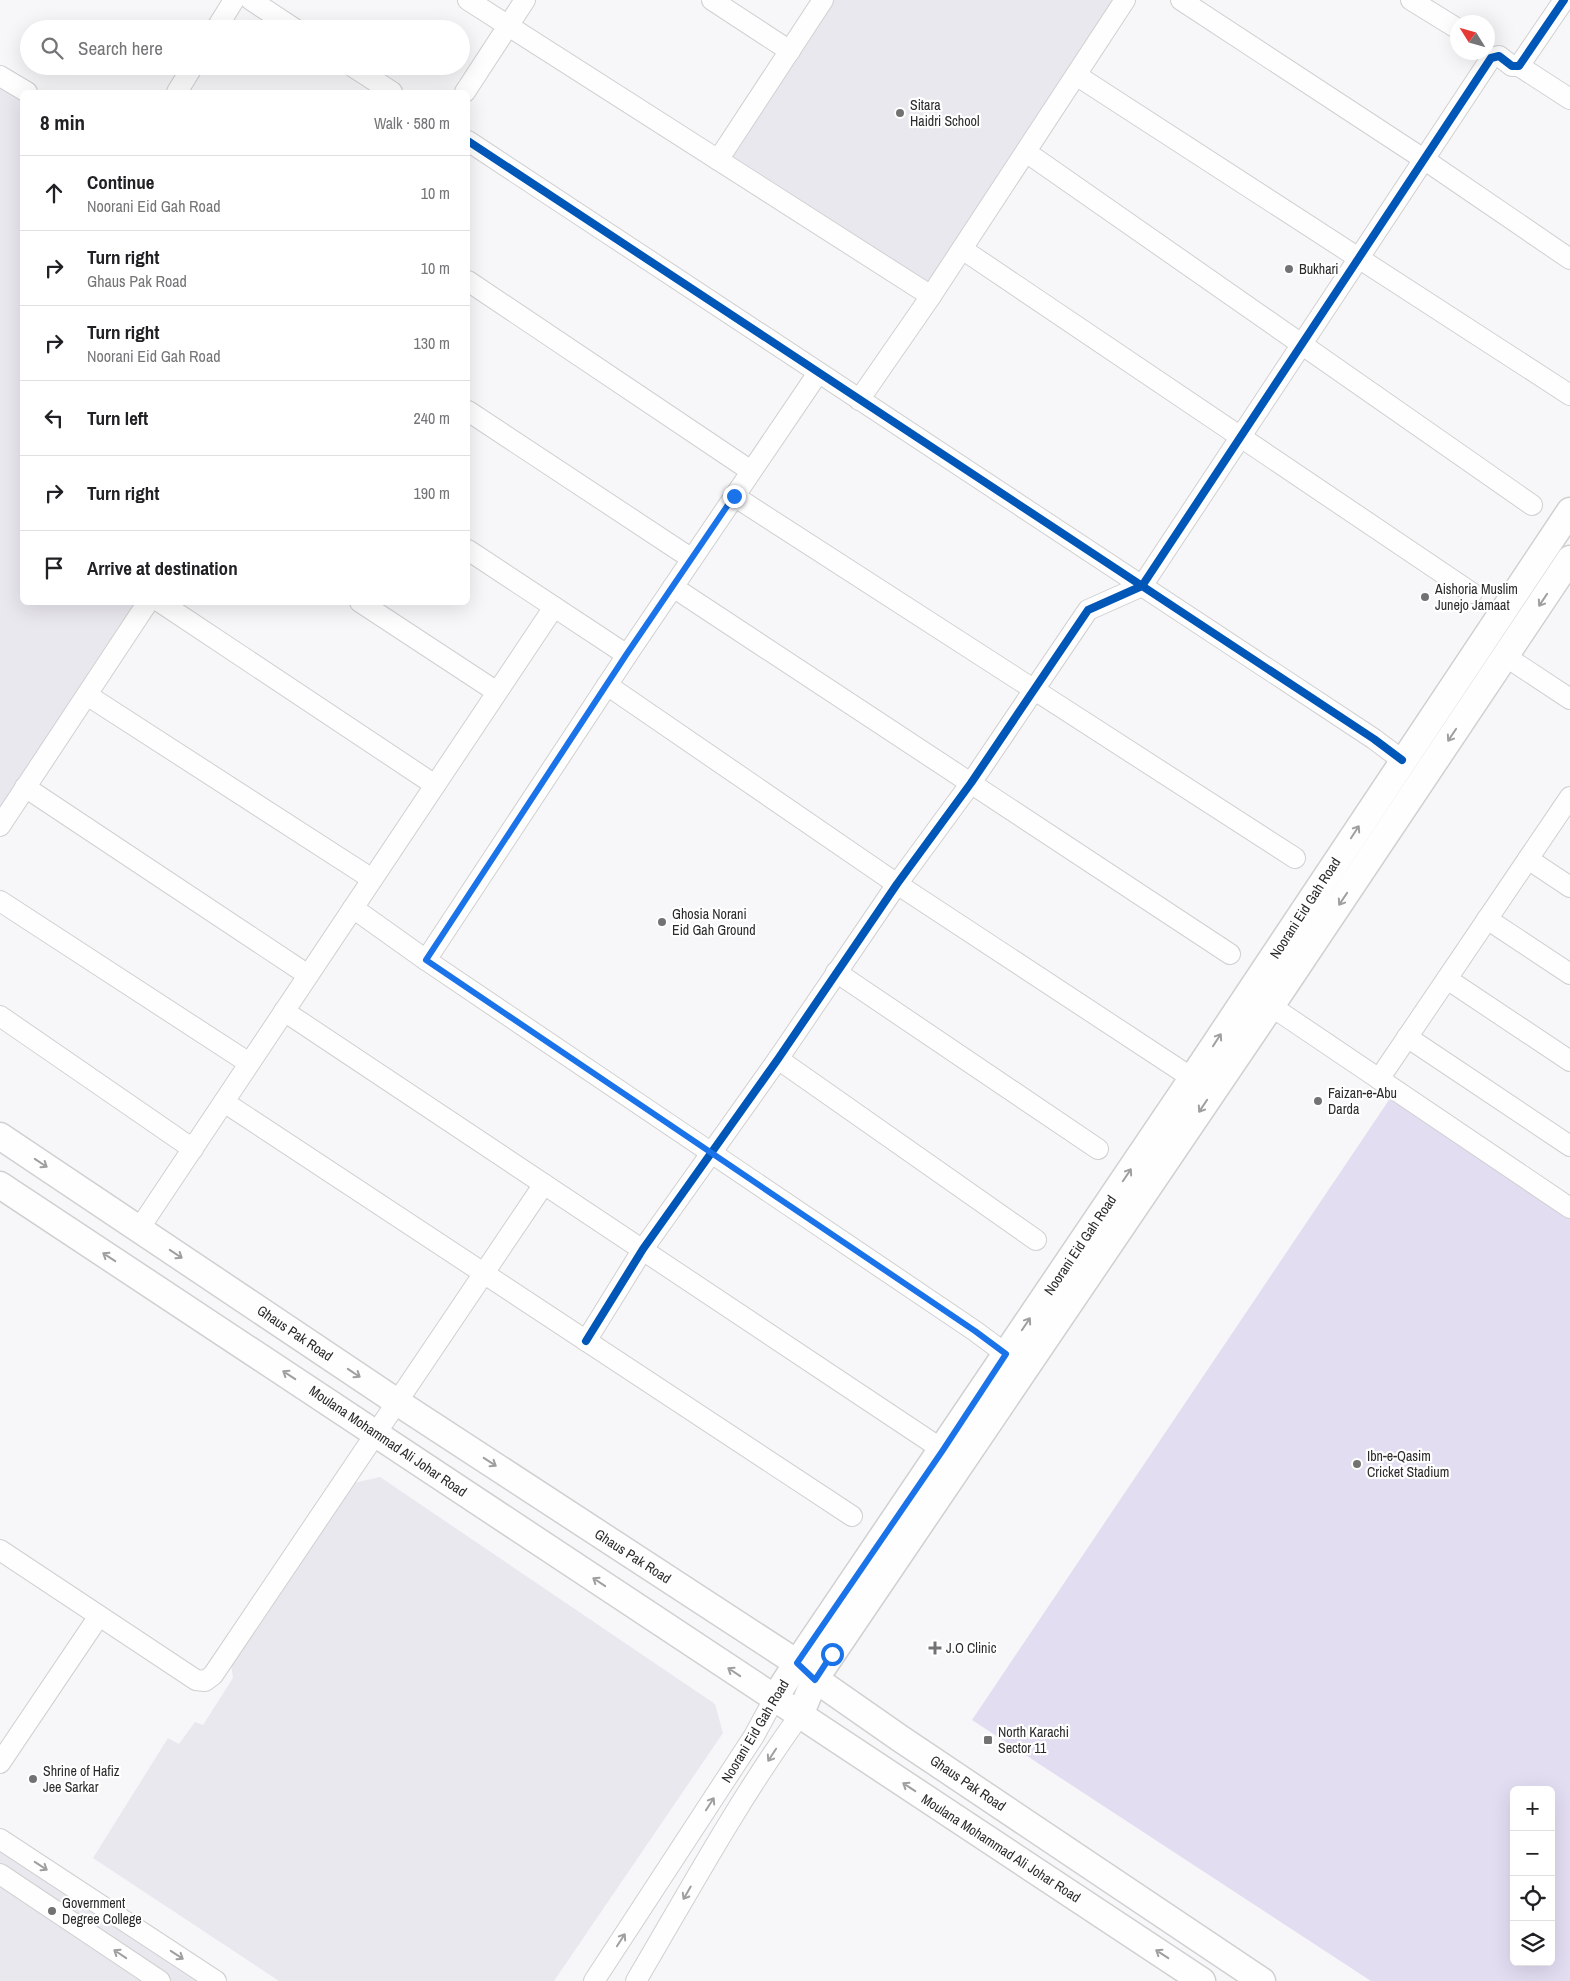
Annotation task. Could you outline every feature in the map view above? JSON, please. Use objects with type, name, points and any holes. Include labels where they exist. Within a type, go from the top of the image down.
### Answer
[{"type":"main road","name":"Noorani Eid Gah Road","points":[[800,1715],[806,1671],[943,1450],[1402,760],[1570,512]]},
{"type":"main road","name":"Noorani Eid Gah Road","points":[[774,1699],[806,1671],[1271,1006],[1570,559]]},
{"type":"main road","name":"Ghaus Pak Road","points":[[1,1139],[806,1671],[1262,1981]]},
{"type":"main road","name":"Moulana Mohammad Ali Johar Road","points":[[0,1185],[1202,1981]]},
{"type":"street","points":[[222,20],[234,0]]},
{"type":"street","points":[[251,0],[281,20]]},
{"type":"street","points":[[468,0],[931,296]]},
{"type":"street","points":[[466,90],[525,0]]},
{"type":"street","points":[[712,0],[790,51]]},
{"type":"street","points":[[718,160],[823,0]]},
{"type":"street","points":[[859,400],[931,296],[1125,0]]},
{"type":"street","points":[[1181,0],[1425,160],[1570,259]]},
{"type":"street","points":[[1412,0],[1450,24]]},
{"type":"street","points":[[1519,66],[1564,0]]},
{"type":"street","points":[[1495,53],[1512,66],[1519,66],[1570,99]]},
{"type":"street","points":[[586,1341],[643,1249],[778,1059],[897,884],[971,784],[1088,610],[1142,586],[1360,259],[1490,60]]},
{"type":"street","points":[[1076,74],[1570,395]]},
{"type":"street","points":[[178,90],[187,75]]},
{"type":"street","points":[[366,75],[389,90]]},
{"type":"street","points":[[0,76],[24,90]]},
{"type":"street","points":[[470,143],[1142,586],[1402,760]]},
{"type":"street","points":[[1026,152],[1532,504]]},
{"type":"street","points":[[962,249],[1472,594]]},
{"type":"street","points":[[470,281],[751,471]]},
{"type":"street","points":[[426,960],[626,655],[818,373]]},
{"type":"street","points":[[470,412],[692,559]]},
{"type":"street","points":[[734,496],[1295,858]]},
{"type":"street","points":[[470,551],[626,655]]},
{"type":"street","points":[[673,587],[1230,954]]},
{"type":"street","points":[[0,826],[146,605]]},
{"type":"street","points":[[165,605],[435,785]]},
{"type":"street","points":[[365,605],[497,692]]},
{"type":"street","points":[[139,1229],[554,607]]},
{"type":"street","points":[[1505,656],[1570,699]]},
{"type":"street","points":[[607,685],[897,884],[1192,1078]]},
{"type":"street","points":[[87,694],[372,879]]},
{"type":"street","points":[[25,787],[308,975]]},
{"type":"street","points":[[1378,1079],[1569,801]]},
{"type":"street","points":[[1528,859],[1570,887]]},
{"type":"street","points":[[0,901],[249,1064]]},
{"type":"street","points":[[353,908],[426,960],[712,1152],[1006,1354]]},
{"type":"street","points":[[1487,919],[1570,974]]},
{"type":"street","points":[[836,972],[1098,1149]]},
{"type":"street","points":[[1447,979],[1570,1061]]},
{"type":"street","points":[[1271,1006],[1570,1208]]},
{"type":"street","points":[[284,1011],[943,1450]]},
{"type":"street","points":[[0,1016],[193,1149]]},
{"type":"street","points":[[1407,1037],[1570,1146]]},
{"type":"street","points":[[778,1059],[1036,1240]]},
{"type":"street","points":[[224,1102],[852,1516]]},
{"type":"street","points":[[0,1550],[196,1680],[205,1681],[213,1674],[544,1184]]},
{"type":"street","points":[[0,1763],[99,1616]]},
{"type":"street","name":"Noorani Eid Gah Road","points":[[594,1981],[754,1736],[774,1699]]},
{"type":"street","name":"Noorani Eid Gah Road","points":[[636,1981],[721,1836],[775,1750],[800,1715]]},
{"type":"street","points":[[0,1839],[216,1981]]},
{"type":"street","points":[[0,1874],[160,1981]]},
{"type":"shaded area","name":"Sitara Haidri School","points":[[823,0],[1125,0],[931,296],[719,160]]},
{"type":"shaded area","points":[[0,76],[20,91],[20,605],[147,605],[0,825]]},
{"type":"shaded area","name":"Ibn-e-Qasim Cricket Stadium","points":[[1395,1091],[1570,1208],[1570,1981],[1371,1981],[972,1720]]},
{"type":"shaded area","points":[[380,1477],[715,1704],[723,1733],[554,1981],[279,1981],[93,1858],[168,1738],[179,1744],[195,1722],[203,1725],[233,1678],[231,1665],[354,1483]]},
{"type":"shaded area","name":"Government Degree College","points":[[0,1840],[206,1981],[0,1981]]},
{"type":"cycle path","points":[[586,1341],[643,1249],[778,1059],[897,884],[971,783],[1088,610],[1142,586],[1491,58],[1499,56],[1512,66],[1519,66],[1564,0]]},
{"type":"cycle path","points":[[470,142],[1374,739],[1402,760]]},
{"type":"place","name":"Sitara Haidri School","points":[[900,113]]},
{"type":"place","name":"Bukhari","points":[[1289,269]]},
{"type":"place","name":"Aishoria Muslim Junejo Jamaat","points":[[1425,597]]},
{"type":"place","name":"Ghosia Norani Eid Gah Ground","points":[[662,922]]},
{"type":"place","name":"Faizan-e-Abu Darda","points":[[1318,1101]]},
{"type":"place","name":"Ibn-e-Qasim Cricket Stadium","points":[[1357,1464]]},
{"type":"place","name":"J.O Clinic","points":[[935,1648]]},
{"type":"place","name":"North Karachi Sector 11","points":[[988,1740]]},
{"type":"place","name":"Shrine of Hafiz Jee Sarkar","points":[[33,1779]]},
{"type":"place","name":"Government Degree College","points":[[52,1911]]},
{"type":"route","points":[[734,496],[626,655],[426,960],[712,1152],[1006,1354],[943,1450],[797,1663],[815,1680],[832,1654]]}]
